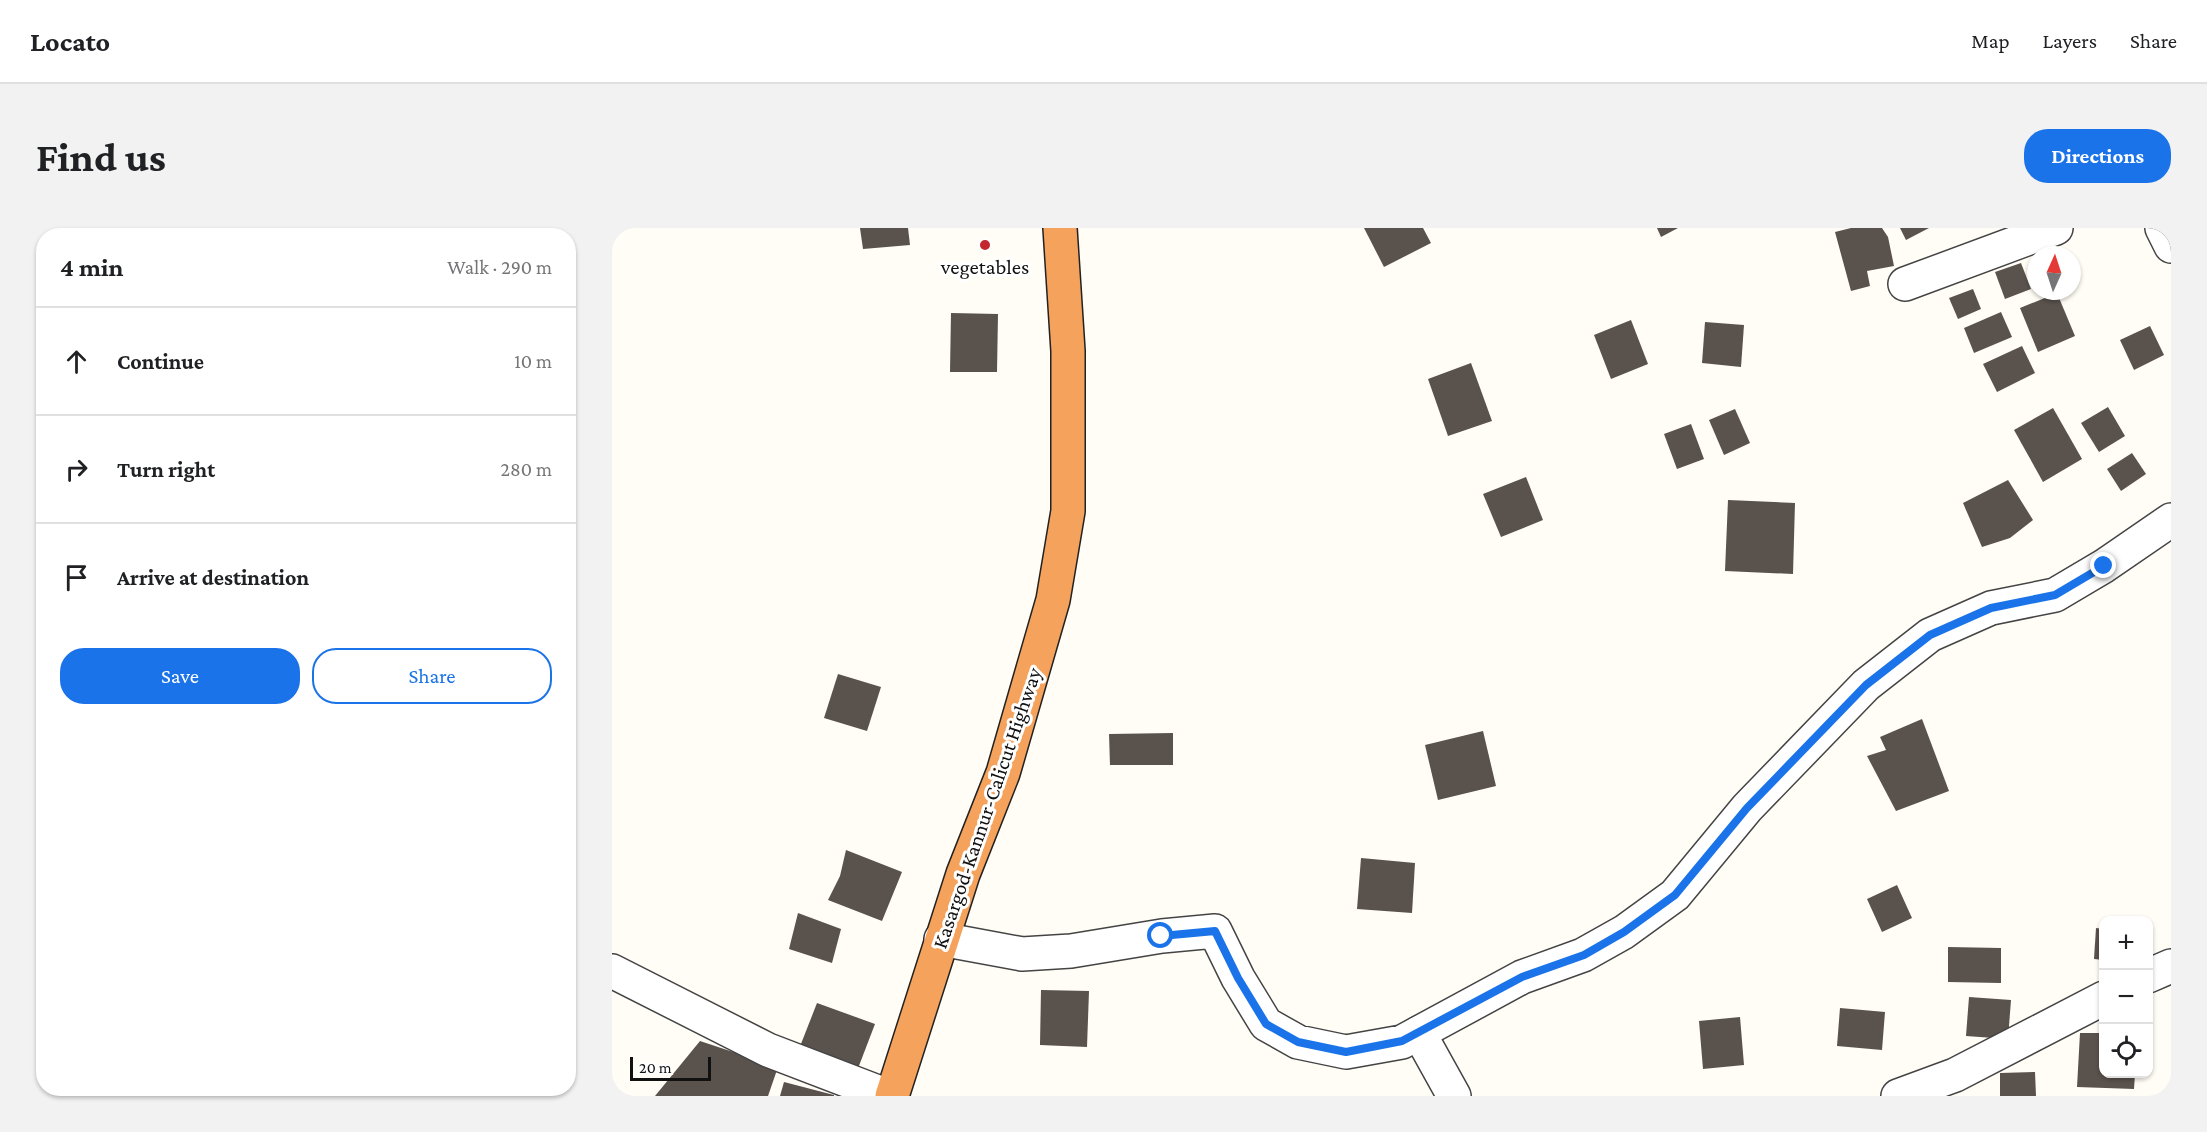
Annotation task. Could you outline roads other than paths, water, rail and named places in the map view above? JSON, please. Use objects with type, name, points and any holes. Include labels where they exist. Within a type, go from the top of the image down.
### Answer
[{"type":"highway","name":"Kasargod-Kannur-Calicut Highway","points":[[890,1096],[963,873],[1004,773],[1053,600],[1068,511],[1068,351],[1060,228]]},
{"type":"street","points":[[1905,284],[2056,228]]},
{"type":"street","points":[[2162,228],[2171,246]]},
{"type":"street","points":[[941,939],[1022,954],[1071,951],[1161,936],[1215,931],[1238,978],[1266,1024],[1298,1042],[1346,1052],[1402,1041],[1522,977],[1584,955],[1624,932],[1675,895],[1747,808],[1866,685],[1930,635],[1991,608],[2055,595],[2104,566],[2171,520]]},
{"type":"street","points":[[2153,974],[2171,966]]},
{"type":"street","points":[[612,971],[768,1050],[890,1096]]},
{"type":"street","points":[[1898,1096],[1955,1074],[2099,1000]]},
{"type":"street","points":[[1419,1033],[1455,1096]]},
{"type":"place","name":"vegetables","points":[[985,245]]}]
